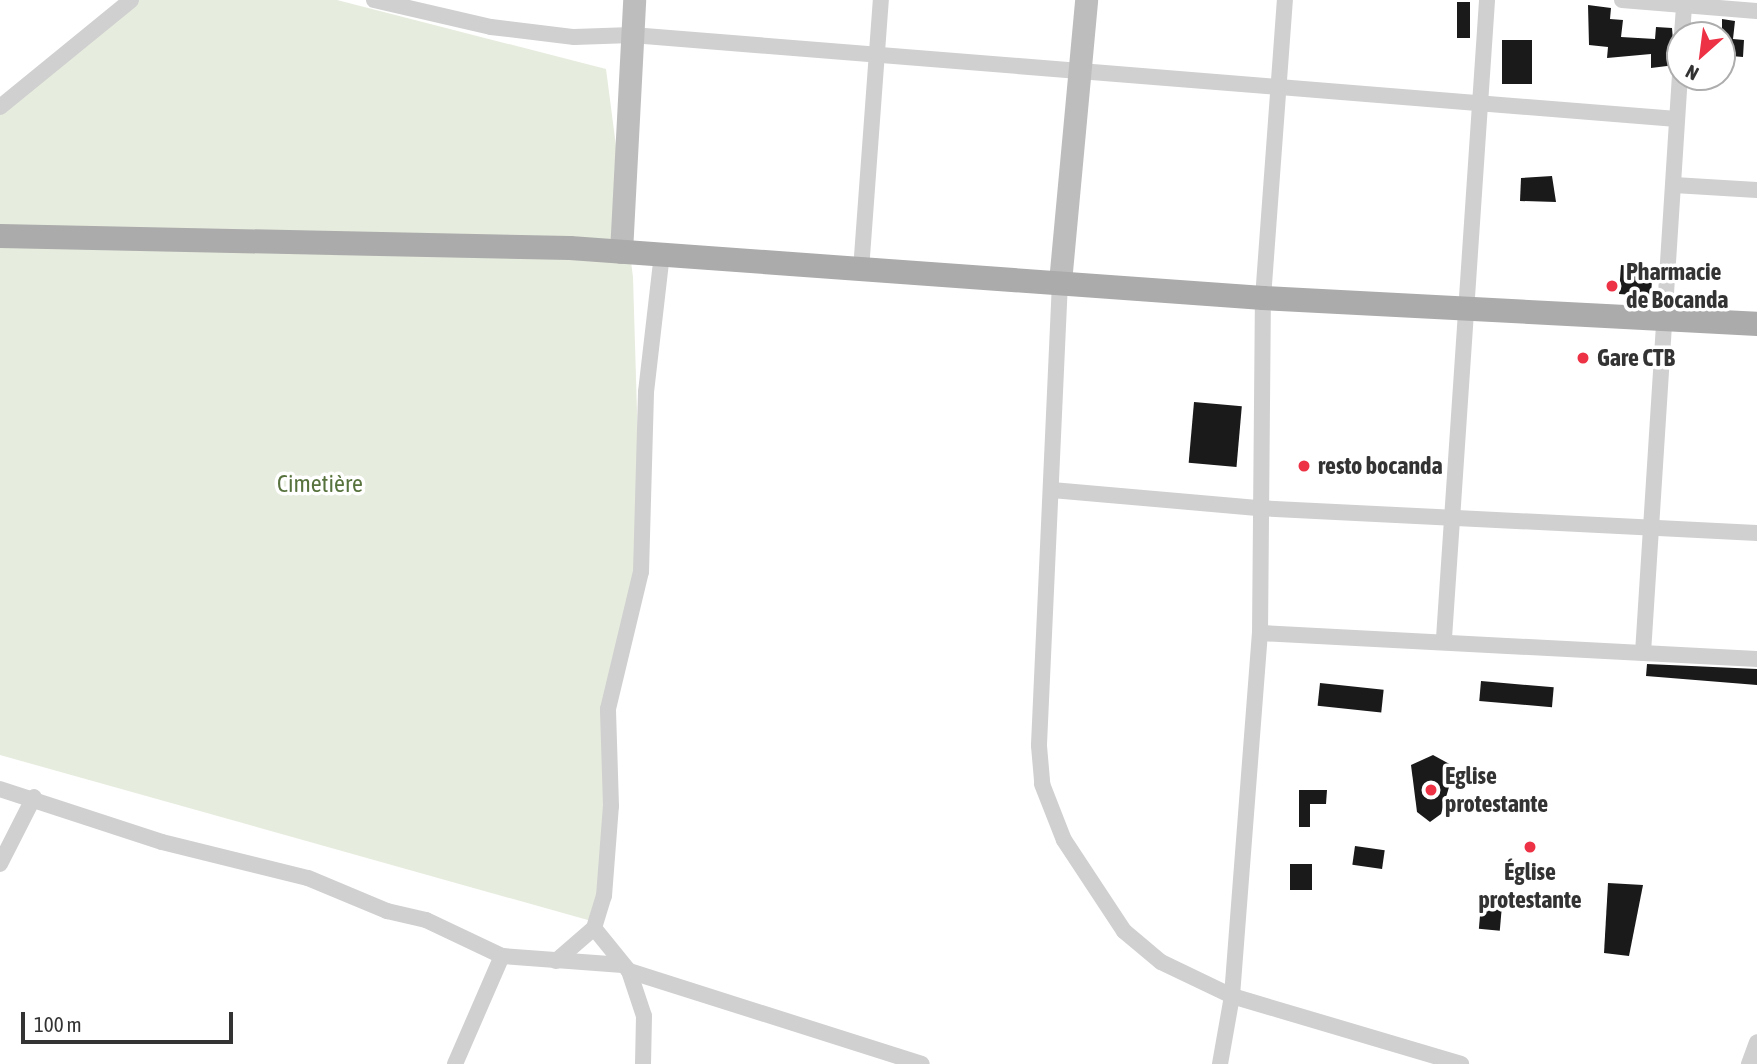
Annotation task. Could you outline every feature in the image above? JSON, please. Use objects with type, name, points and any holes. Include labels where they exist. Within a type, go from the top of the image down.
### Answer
[{"type":"main road","points":[[0,236],[662,254],[1263,298],[1757,324]]},
{"type":"street","points":[[0,107],[131,0]]},
{"type":"street","points":[[374,0],[491,27],[574,37],[632,35],[877,58],[1081,72],[1481,107],[1677,119]]},
{"type":"street","points":[[621,252],[634,0]]},
{"type":"street","points":[[861,270],[881,0]]},
{"type":"street","points":[[1086,0],[1060,282],[1040,746],[1049,809],[1135,944],[1232,996],[1461,1064]]},
{"type":"street","points":[[1220,1064],[1232,996],[1260,633],[1257,508],[1263,298],[1285,0]]},
{"type":"street","points":[[1444,638],[1456,519],[1487,0]]},
{"type":"street","points":[[1622,0],[1757,11]]},
{"type":"street","points":[[1683,21],[1684,6]]},
{"type":"street","points":[[1643,653],[1654,530],[1679,91]]},
{"type":"street","points":[[1674,185],[1757,190]]},
{"type":"street","points":[[556,961],[594,928],[610,848],[608,709],[641,572],[646,391],[662,254]]},
{"type":"street","points":[[1052,490],[1257,508],[1654,530],[1757,533]]},
{"type":"street","points":[[1260,633],[1444,638],[1757,659]]},
{"type":"street","points":[[0,789],[34,797],[162,842],[308,878],[387,911],[426,920],[502,956],[626,968],[922,1064]]},
{"type":"street","points":[[0,861],[34,797]]},
{"type":"street","points":[[594,928],[626,968],[644,1016],[643,1064]]},
{"type":"street","points":[[455,1064],[502,956]]},
{"type":"street","points":[[1749,1064],[1757,1042]]},
{"type":"green space","name":"Cimetière","points":[[129,0],[337,0],[606,69],[633,277],[642,580],[606,697],[611,744],[595,922],[0,755],[0,108]]},
{"type":"building","points":[[1457,2],[1470,2],[1470,38],[1457,38]]},
{"type":"building","points":[[1588,5],[1611,8],[1610,19],[1623,20],[1621,37],[1655,39],[1656,27],[1666,28],[1666,66],[1651,68],[1651,54],[1607,58],[1608,47],[1589,45]]},
{"type":"building","points":[[1736,39],[1744,40],[1743,57],[1736,56]]},
{"type":"building","points":[[1502,40],[1532,40],[1532,84],[1502,84]]},
{"type":"building","points":[[1552,176],[1556,202],[1520,201],[1521,178]]},
{"type":"building","points":[[1621,265],[1653,267],[1651,296],[1619,294]]},
{"type":"building","points":[[1194,402],[1242,406],[1237,467],[1189,463]]},
{"type":"building","points":[[1647,664],[1757,669],[1757,685],[1646,676]]},
{"type":"building","points":[[1481,681],[1554,687],[1552,707],[1479,701]]},
{"type":"building","points":[[1320,683],[1384,690],[1381,713],[1318,706]]},
{"type":"building","name":"Eglise protestante","points":[[1433,755],[1455,767],[1441,814],[1430,822],[1417,812],[1411,765]]},
{"type":"building","points":[[1299,790],[1327,790],[1326,804],[1310,804],[1310,827],[1299,827]]},
{"type":"building","points":[[1355,846],[1385,850],[1382,869],[1352,865]]},
{"type":"building","points":[[1290,864],[1312,864],[1312,890],[1290,890]]},
{"type":"building","points":[[1608,883],[1643,885],[1629,956],[1604,953]]},
{"type":"building","points":[[1482,893],[1503,895],[1500,931],[1479,929]]},
{"type":"place","name":"Pharmacie de Bocanda","points":[[1612,286]]},
{"type":"place","name":"Gare CTB","points":[[1583,358]]},
{"type":"place","name":"resto bocanda","points":[[1304,466]]},
{"type":"place","name":"Eglise protestante","points":[[1431,790]]},
{"type":"place","name":"Église protestante","points":[[1530,847]]}]
